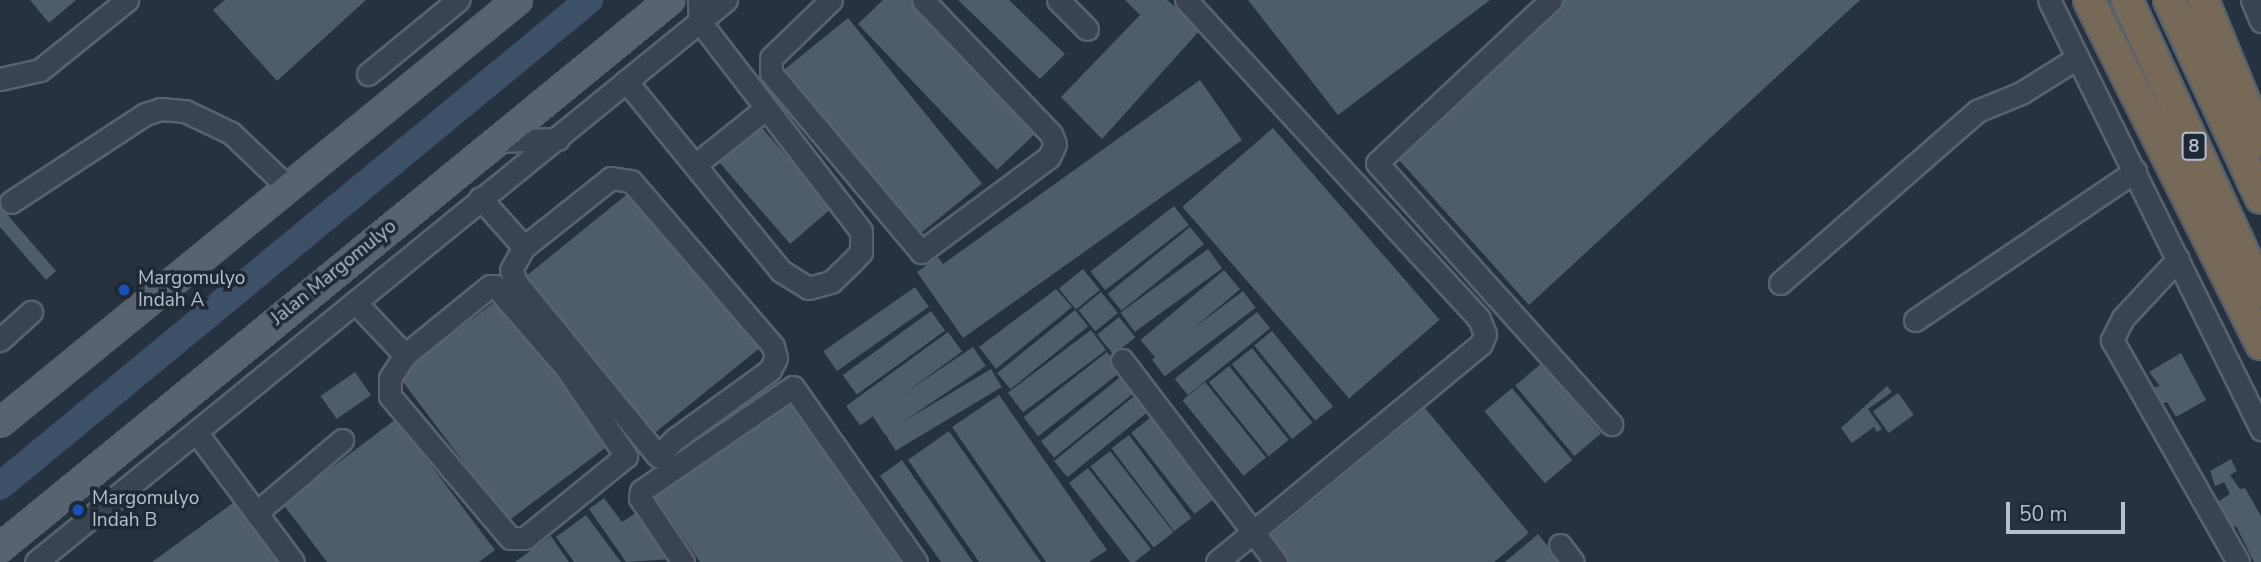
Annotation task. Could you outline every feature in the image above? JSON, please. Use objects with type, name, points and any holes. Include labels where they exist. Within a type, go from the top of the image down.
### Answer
[{"type":"highway","points":[[2089,0],[2261,344]]},
{"type":"highway","name":"8","points":[[2127,0],[2261,292]]},
{"type":"highway","name":"8","points":[[2169,0],[2261,198]]},
{"type":"highway","points":[[2203,0],[2261,142]]},
{"type":"main road","points":[[0,423],[518,0]]},
{"type":"main road","name":"Jalan Margomulyo","points":[[8,541],[670,0]]},
{"type":"street","points":[[0,79],[40,70],[128,0]]},
{"type":"street","points":[[368,75],[458,0]]},
{"type":"street","points":[[626,81],[781,271],[808,288],[831,282],[861,252],[861,231],[700,22],[699,0]]},
{"type":"street","points":[[8,541],[38,562],[480,198],[558,139],[726,0]]},
{"type":"street","points":[[831,0],[771,58],[771,73],[921,252],[1049,157],[1055,144],[1051,134],[923,0]]},
{"type":"street","points":[[1058,0],[1087,29]]},
{"type":"street","points":[[1186,0],[1479,319],[1485,334],[1481,344],[1217,562]]},
{"type":"street","points":[[1551,0],[1377,163],[1611,424]]},
{"type":"street","points":[[2049,0],[2261,429]]},
{"type":"street","points":[[2252,0],[2261,21]]},
{"type":"street","points":[[1780,283],[1977,111],[2021,93],[2077,58]]},
{"type":"street","points":[[11,202],[145,114],[161,109],[185,111],[231,133],[289,188]]},
{"type":"street","points":[[695,165],[765,109]]},
{"type":"street","points":[[495,141],[558,139]]},
{"type":"street","points":[[1915,320],[2135,170]]},
{"type":"street","points":[[611,178],[631,181],[774,346],[776,358],[771,370],[675,439],[658,456],[517,284],[512,270],[524,247],[611,178]]},
{"type":"street","points":[[480,198],[524,247]]},
{"type":"street","points":[[2178,259],[2123,318],[2112,340],[2238,562]]},
{"type":"street","points":[[490,286],[495,286],[566,368],[626,456],[525,538],[510,538],[390,396],[390,378],[405,355],[490,286]]},
{"type":"street","points":[[355,302],[405,355]]},
{"type":"street","points":[[0,340],[31,312]]},
{"type":"street","points":[[1122,360],[1276,562]]},
{"type":"street","points":[[683,562],[640,498],[641,491],[793,387],[916,562]]},
{"type":"street","points":[[196,432],[293,562]]},
{"type":"street","points":[[256,513],[342,440]]},
{"type":"building","points":[[30,0],[76,0],[49,23]]},
{"type":"building","points":[[225,0],[366,0],[277,81],[213,10]]},
{"type":"building","points":[[883,0],[918,0],[1040,129],[997,170],[858,24]]},
{"type":"building","points":[[958,0],[1009,0],[1065,54],[1040,79]]},
{"type":"building","points":[[1125,0],[1167,0],[1201,29],[1102,139],[1061,97],[1140,15]]},
{"type":"building","points":[[1248,0],[1490,0],[1338,115]]},
{"type":"building","points":[[1558,0],[1860,0],[1529,305],[1391,151]]},
{"type":"building","points":[[848,18],[982,184],[918,235],[784,70]]},
{"type":"building","points":[[1200,80],[1242,140],[963,338],[917,272],[938,257],[943,264]]},
{"type":"building","points":[[757,122],[832,208],[790,244],[715,158]]},
{"type":"building","points":[[1273,128],[1440,320],[1349,398],[1182,207]]},
{"type":"building","points":[[636,187],[764,345],[653,435],[525,277]]},
{"type":"building","points":[[0,206],[56,271],[46,280],[0,227]]},
{"type":"building","points":[[1174,206],[1189,225],[1105,290],[1090,271]]},
{"type":"building","points":[[1190,227],[1204,244],[1121,311],[1108,294]]},
{"type":"building","points":[[1208,249],[1222,268],[1135,332],[1121,312]]},
{"type":"building","points":[[1083,269],[1100,290],[1076,309],[1059,289]]},
{"type":"building","points":[[1224,270],[1240,289],[1157,359],[1141,340]]},
{"type":"building","points":[[915,287],[929,307],[837,371],[823,351]]},
{"type":"building","points":[[1056,289],[1072,307],[996,369],[979,347]]},
{"type":"building","points":[[1243,291],[1256,308],[1165,376],[1152,360]]},
{"type":"building","points":[[1101,292],[1118,313],[1095,331],[1078,310]]},
{"type":"building","points":[[504,295],[614,441],[508,521],[398,375]]},
{"type":"building","points":[[1075,310],[1088,326],[1011,389],[997,373]]},
{"type":"building","points":[[931,311],[945,330],[857,394],[843,375]]},
{"type":"building","points":[[1257,312],[1270,328],[1188,395],[1175,379]]},
{"type":"building","points":[[1119,317],[1135,337],[1114,355],[1097,335]]},
{"type":"building","points":[[1091,330],[1106,350],[1023,413],[1008,393]]},
{"type":"building","points":[[1272,331],[1333,406],[1315,421],[1254,345]]},
{"type":"building","points":[[948,332],[962,351],[860,425],[846,406]]},
{"type":"building","points":[[973,347],[986,366],[885,434],[872,415]]},
{"type":"building","points":[[1252,348],[1312,423],[1292,439],[1232,364]]},
{"type":"building","points":[[1107,352],[1122,371],[1038,436],[1023,417]]},
{"type":"building","points":[[2181,353],[2206,400],[2176,417],[2167,402],[2160,405],[2153,388],[2160,386],[2149,372]]},
{"type":"building","points":[[1542,363],[1601,433],[1574,456],[1515,385]]},
{"type":"building","points":[[1229,366],[1289,440],[1269,456],[1209,382]]},
{"type":"building","points":[[991,369],[1002,387],[896,451],[885,433]]},
{"type":"building","points":[[355,372],[371,395],[337,419],[321,396]]},
{"type":"building","points":[[1124,374],[1137,390],[1054,458],[1041,441]]},
{"type":"building","points":[[1205,382],[1266,457],[1244,476],[1182,400]]},
{"type":"building","points":[[1887,386],[1892,392],[1868,409],[1882,429],[1877,432],[1874,427],[1852,443],[1841,428]]},
{"type":"building","points":[[1512,388],[1572,460],[1545,483],[1484,411]]},
{"type":"building","points":[[793,389],[911,562],[700,562],[648,487]]},
{"type":"building","points":[[1138,393],[1151,409],[1067,477],[1054,461]]},
{"type":"building","points":[[1898,393],[1914,415],[1889,433],[1873,411]]},
{"type":"building","points":[[999,395],[1107,550],[1089,562],[1046,562],[952,427]]},
{"type":"building","points":[[1425,408],[1529,533],[1494,562],[1288,562],[1268,538]]},
{"type":"building","points":[[1154,415],[1217,496],[1195,514],[1131,433]]},
{"type":"building","points":[[396,419],[495,550],[479,562],[327,562],[283,504]]},
{"type":"building","points":[[949,431],[1041,562],[979,562],[908,460]]},
{"type":"building","points":[[1129,435],[1192,518],[1174,531],[1111,448]]},
{"type":"building","points":[[1110,451],[1173,532],[1154,548],[1090,466]]},
{"type":"building","points":[[2231,459],[2237,471],[2230,475],[2240,489],[2245,488],[2261,516],[2261,562],[2254,562],[2236,526],[2231,528],[2219,501],[2230,494],[2224,482],[2215,486],[2210,471]]},
{"type":"building","points":[[902,460],[973,562],[941,562],[880,476]]},
{"type":"building","points":[[1088,468],[1151,549],[1135,562],[1130,562],[1069,483]]},
{"type":"building","points":[[604,498],[622,522],[639,511],[672,559],[626,562],[589,509]]},
{"type":"building","points":[[237,500],[282,562],[152,562]]},
{"type":"building","points":[[586,515],[621,562],[574,562],[556,537]]},
{"type":"building","points":[[1538,534],[1561,562],[1505,562]]},
{"type":"building","points":[[551,536],[569,562],[515,562]]},
{"type":"waterway","points":[[0,486],[589,0]]},
{"type":"place","name":"Margomulyo Indah A","points":[[124,290]]},
{"type":"place","name":"Margomulyo Indah B","points":[[78,510]]}]
